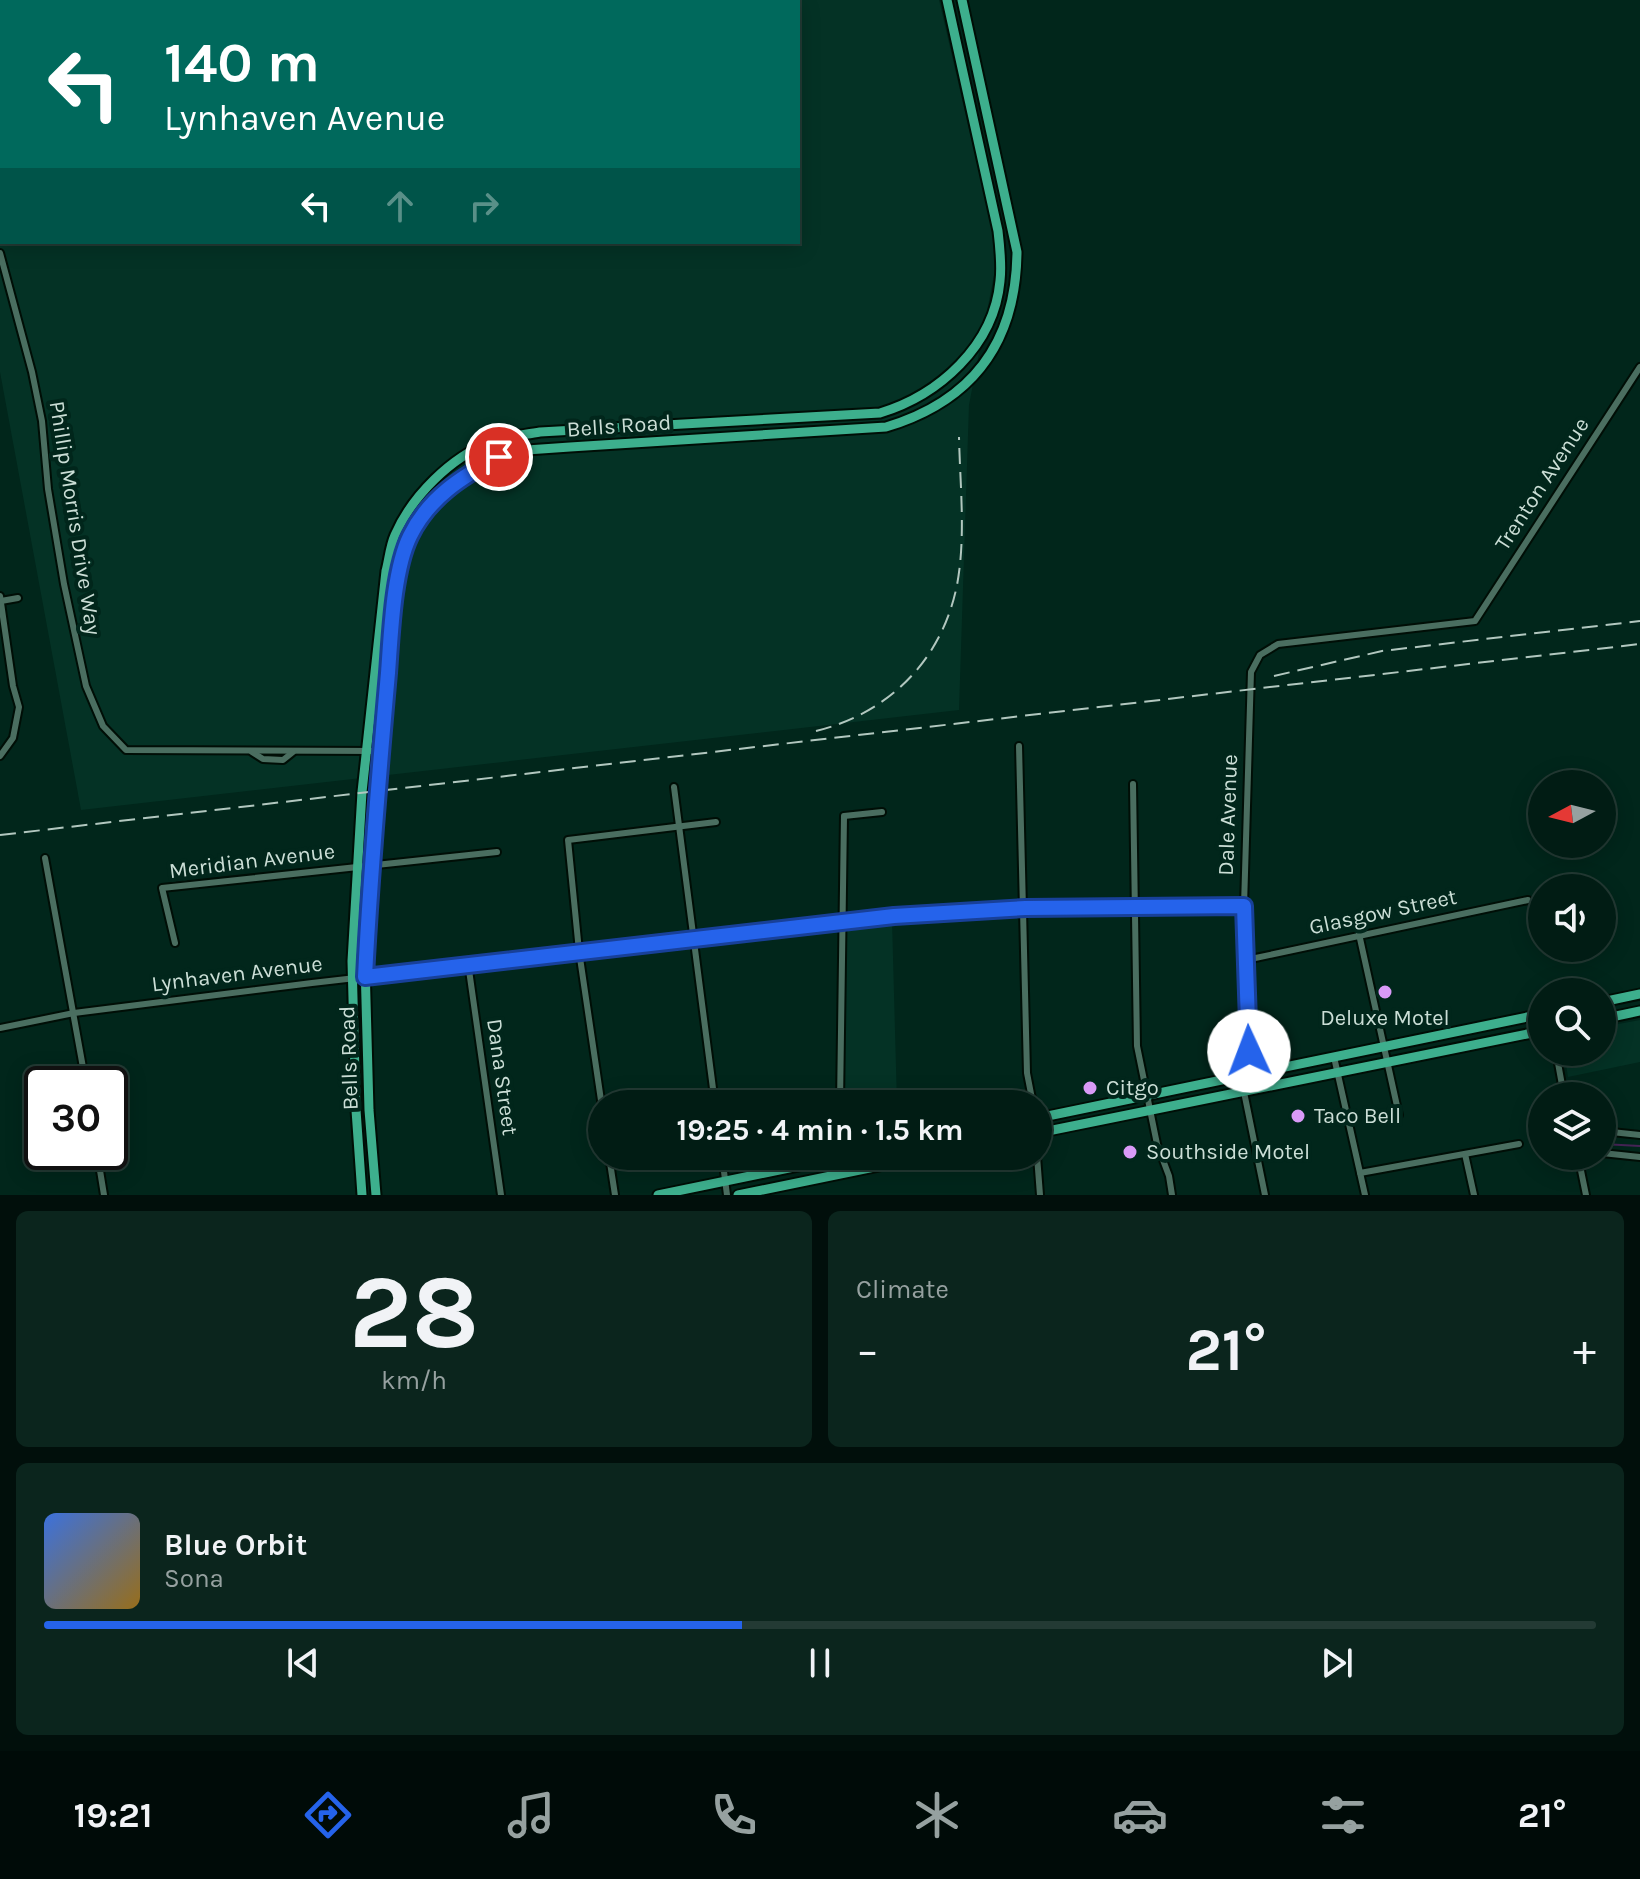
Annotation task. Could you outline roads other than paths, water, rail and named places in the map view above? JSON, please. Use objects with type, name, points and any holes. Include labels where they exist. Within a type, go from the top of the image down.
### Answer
[{"type":"main road","name":"Bells Road","points":[[362,1195],[351,978],[367,751],[386,571],[394,538],[406,515],[439,476],[463,457],[492,441],[540,432],[880,413],[907,405],[946,379],[969,355],[983,333],[996,305],[1001,276],[998,231],[947,0]]},
{"type":"main road","name":"Bells Road","points":[[376,1195],[365,977],[380,751],[397,589],[409,537],[447,488],[499,457],[527,450],[886,427],[911,420],[952,394],[975,373],[995,349],[1009,316],[1016,283],[1017,252],[962,0]]},
{"type":"main road","points":[[984,166],[998,162]]},
{"type":"main road","points":[[818,417],[820,431]]},
{"type":"main road","points":[[619,443],[620,428]]},
{"type":"main road","points":[[380,630],[392,632]]},
{"type":"main road","points":[[1616,999],[1640,994]]},
{"type":"main road","points":[[1616,1016],[1640,1011]]},
{"type":"main road","points":[[1052,1115],[1528,1017]]},
{"type":"main road","points":[[1052,1130],[1528,1034]]},
{"type":"main road","points":[[658,1195],[779,1170]]},
{"type":"main road","points":[[738,1195],[859,1170]]},
{"type":"street","name":"Phillip Morris Drive Way","points":[[0,253],[42,421],[48,489],[70,618],[86,686],[103,726],[126,750],[252,752],[263,759],[283,760],[293,752],[380,751]]},
{"type":"street","name":"Trenton Avenue","points":[[1475,621],[1640,367]]},
{"type":"street","points":[[0,756],[13,738],[19,715],[0,599],[18,598]]},
{"type":"street","name":"Dale Avenue","points":[[1265,1195],[1244,1092],[1250,1074],[1244,906],[1251,672],[1260,655],[1278,644],[1475,621]]},
{"type":"street","points":[[0,659],[9,655]]},
{"type":"street","points":[[1019,746],[1027,1073],[1030,1090]]},
{"type":"street","points":[[1133,784],[1137,1046],[1157,1144],[1169,1176],[1172,1195]]},
{"type":"street","points":[[674,787],[713,1090]]},
{"type":"street","points":[[840,1090],[844,816],[882,812]]},
{"type":"street","points":[[599,1090],[579,951],[568,840],[716,822]]},
{"type":"street","name":"Meridian Avenue","points":[[175,943],[162,888],[497,852]]},
{"type":"street","points":[[45,858],[83,1066]]},
{"type":"street","name":"Glasgow Street","points":[[1246,960],[1528,900]]},
{"type":"street","name":"Lynhaven Avenue","points":[[0,1028],[74,1013],[468,963],[894,916],[1025,908],[1244,906]]},
{"type":"street","points":[[1359,934],[1399,1115]]},
{"type":"street","name":"Dana Street","points":[[468,963],[501,1195]]},
{"type":"street","points":[[1334,1057],[1365,1195]]},
{"type":"street","points":[[1616,1132],[1640,1135]]},
{"type":"street","points":[[1360,1173],[1519,1144]]},
{"type":"street","points":[[1465,1154],[1474,1195]]},
{"type":"street","points":[[1616,1154],[1640,1157]]},
{"type":"street","points":[[100,1170],[104,1195]]},
{"type":"street","points":[[611,1170],[615,1195]]},
{"type":"street","points":[[724,1170],[727,1195]]},
{"type":"street","points":[[839,1174],[840,1170]]},
{"type":"street","points":[[1038,1170],[1040,1195]]},
{"type":"street","points":[[1581,1170],[1586,1195]]},
{"type":"waterway","points":[[1616,1145],[1640,1146]]},
{"type":"railway","points":[[816,731],[842,723],[889,697],[925,659],[939,637],[950,612],[960,567],[962,511],[959,437]]},
{"type":"railway","points":[[1274,676],[1382,651],[1640,621]]},
{"type":"railway","points":[[0,835],[1640,644]]},
{"type":"place","name":"Deluxe Motel","points":[[1385,992]]},
{"type":"place","name":"Citgo","points":[[1090,1088]]},
{"type":"place","name":"Taco Bell","points":[[1298,1116]]},
{"type":"place","name":"Southside Motel","points":[[1130,1152]]}]
